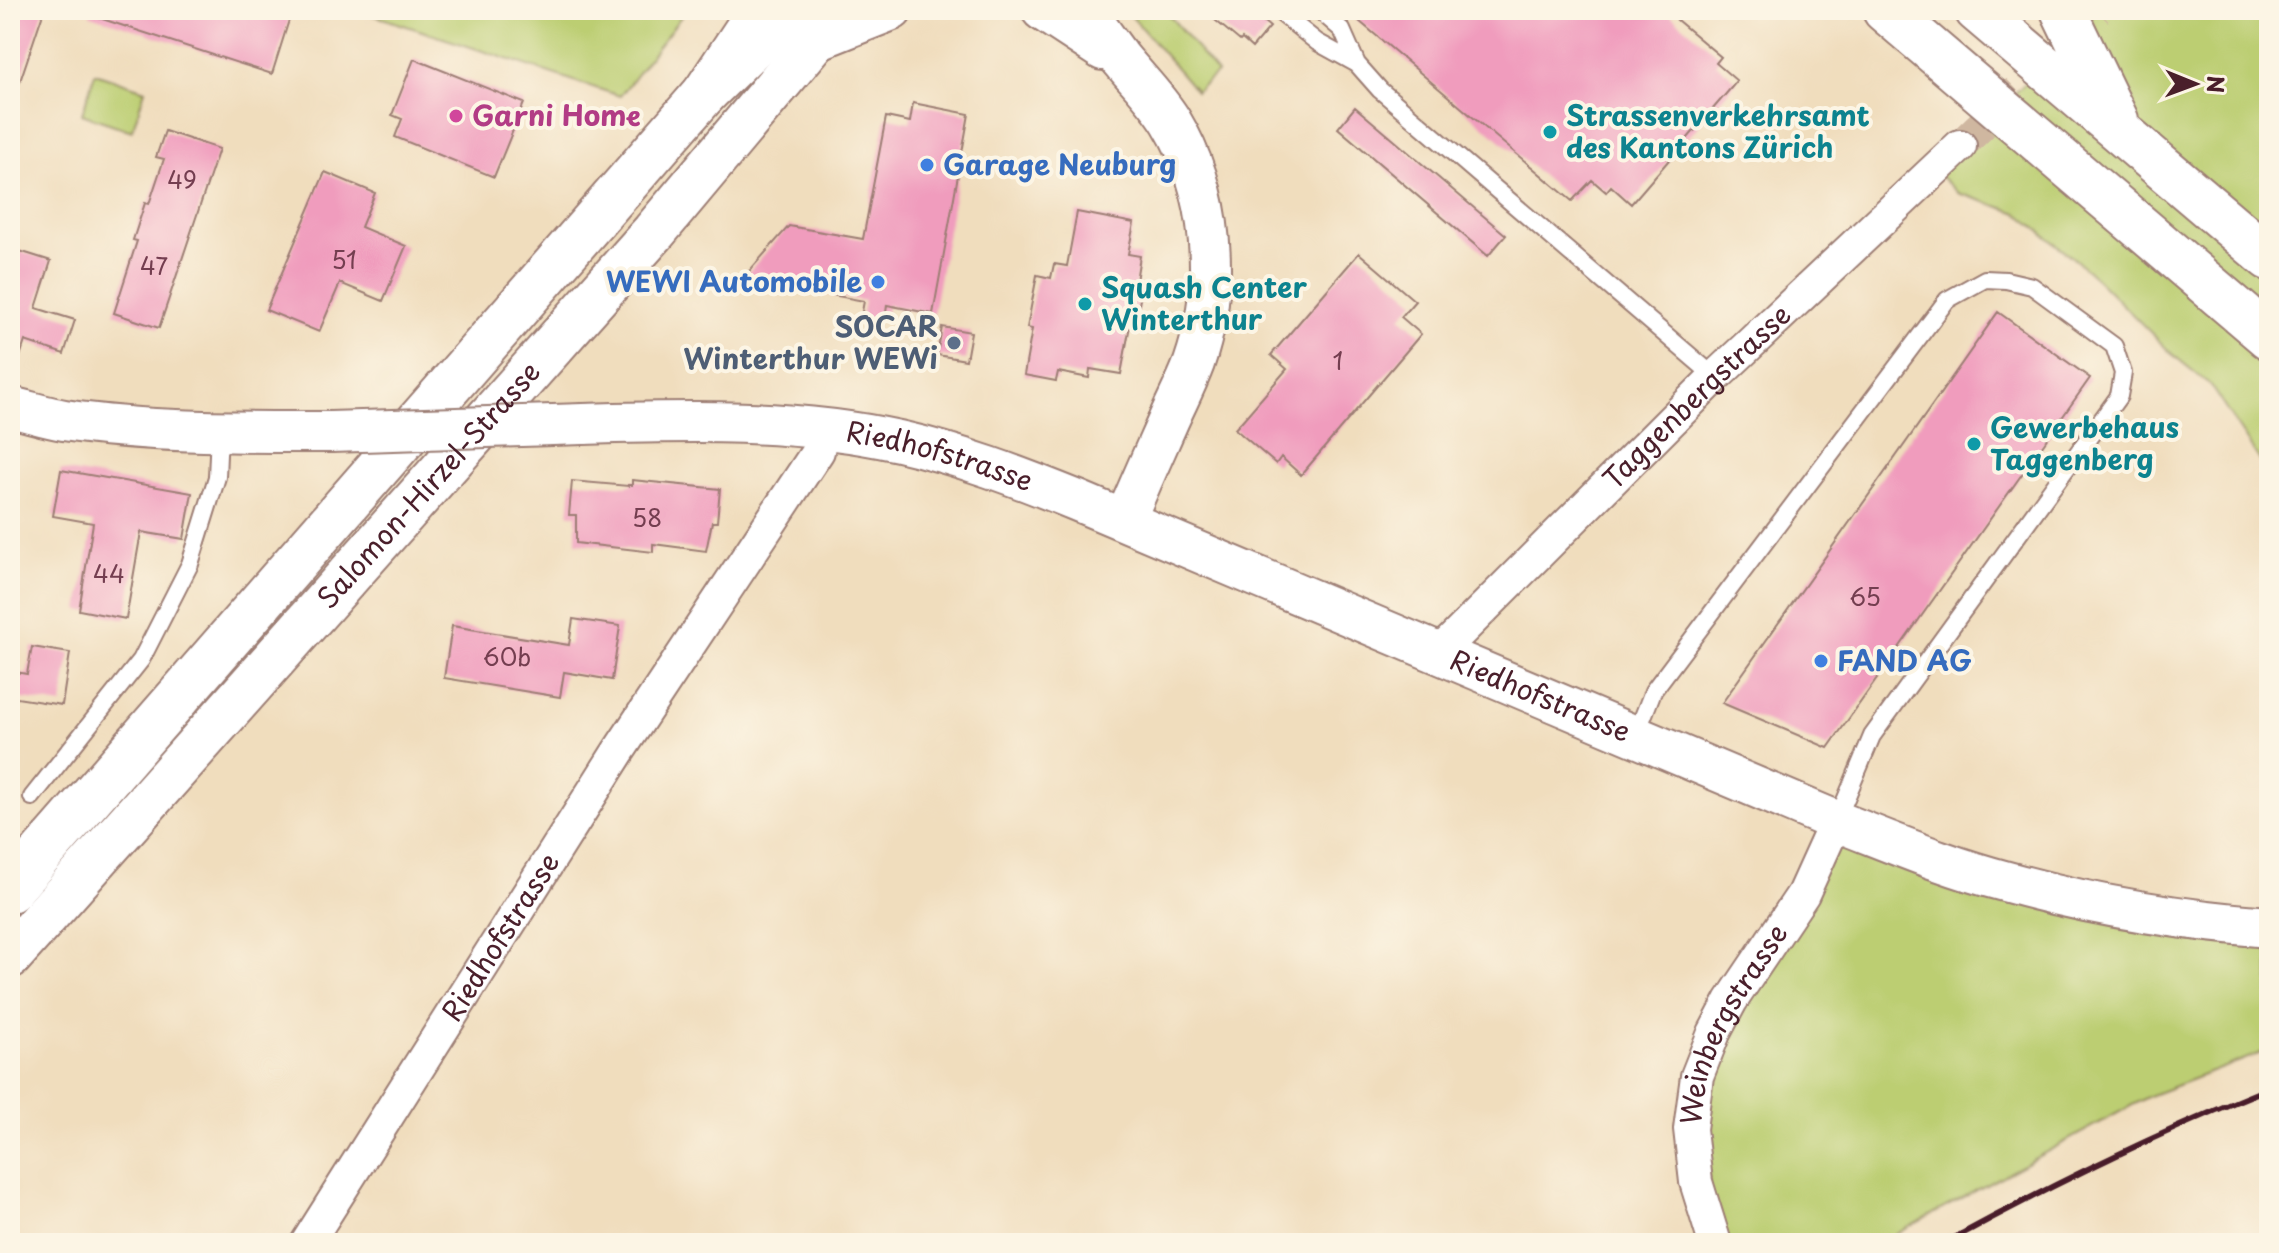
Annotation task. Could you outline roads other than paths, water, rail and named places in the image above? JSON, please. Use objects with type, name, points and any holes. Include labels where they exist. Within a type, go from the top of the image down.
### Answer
[{"type":"main road","points":[[705,93],[760,10]]},
{"type":"main road","name":"Salomon-Hirzel-Strasse","points":[[10,890],[705,93],[802,26],[843,10]]},
{"type":"main road","points":[[1885,10],[2269,337]]},
{"type":"main road","points":[[1977,10],[2269,258]]},
{"type":"main road","points":[[2063,10],[2124,137]]},
{"type":"main road","name":"Salomon-Hirzel-Strasse","points":[[10,956],[654,232],[802,26]]},
{"type":"street","points":[[802,26],[892,10]]},
{"type":"street","points":[[1042,10],[1123,62]]},
{"type":"street","points":[[1084,10],[1123,62],[1150,91],[1188,155],[1200,186],[1210,263],[1208,303],[1193,364],[1125,520]]},
{"type":"street","name":"Taggenbergstrasse","points":[[1440,652],[1715,377],[1960,146]]},
{"type":"street","name":"Riedhofstrasse","points":[[10,407],[63,420],[219,432],[330,432],[668,422],[755,423],[897,440],[959,456],[1020,477],[1635,736],[1841,809],[1947,864],[2003,881],[2155,914],[2269,927]]},
{"type":"street","name":"Riedhofstrasse","points":[[307,1243],[618,752],[818,451],[822,429]]},
{"type":"street","name":"Weinbergstrasse","points":[[1715,1243],[1696,1182],[1690,1129],[1697,1076],[1731,1001],[1803,894],[1841,809]]},
{"type":"lane","points":[[1277,10],[1317,42],[1357,64]]},
{"type":"lane","points":[[1319,10],[1342,30],[1357,64],[1380,90],[1715,377]]},
{"type":"lane","points":[[1635,736],[1653,691],[1947,300],[1985,279],[2032,286],[2114,346],[2123,373],[2119,396],[1872,736],[1841,809]]},
{"type":"lane","points":[[32,797],[141,660],[190,564],[217,477],[219,432]]},
{"type":"tunnel","points":[[1960,146],[2097,10]]},
{"type":"railway","points":[[1945,1243],[2105,1161],[2269,1088]]},
{"type":"place","name":"Garni Home","points":[[456,116]]},
{"type":"place","name":"Strassenverkehrsamt des Kantons Zürich","points":[[1550,132]]},
{"type":"place","name":"Garage Neuburg","points":[[927,165]]},
{"type":"place","name":"WEWI Automobile","points":[[878,282]]},
{"type":"place","name":"Squash Center Winterthur","points":[[1085,304]]},
{"type":"place","name":"SOCAR Winterthur WEWi","points":[[954,343]]},
{"type":"place","name":"Gewerbehaus Taggenberg","points":[[1974,444]]},
{"type":"place","name":"FAND AG","points":[[1821,661]]}]
